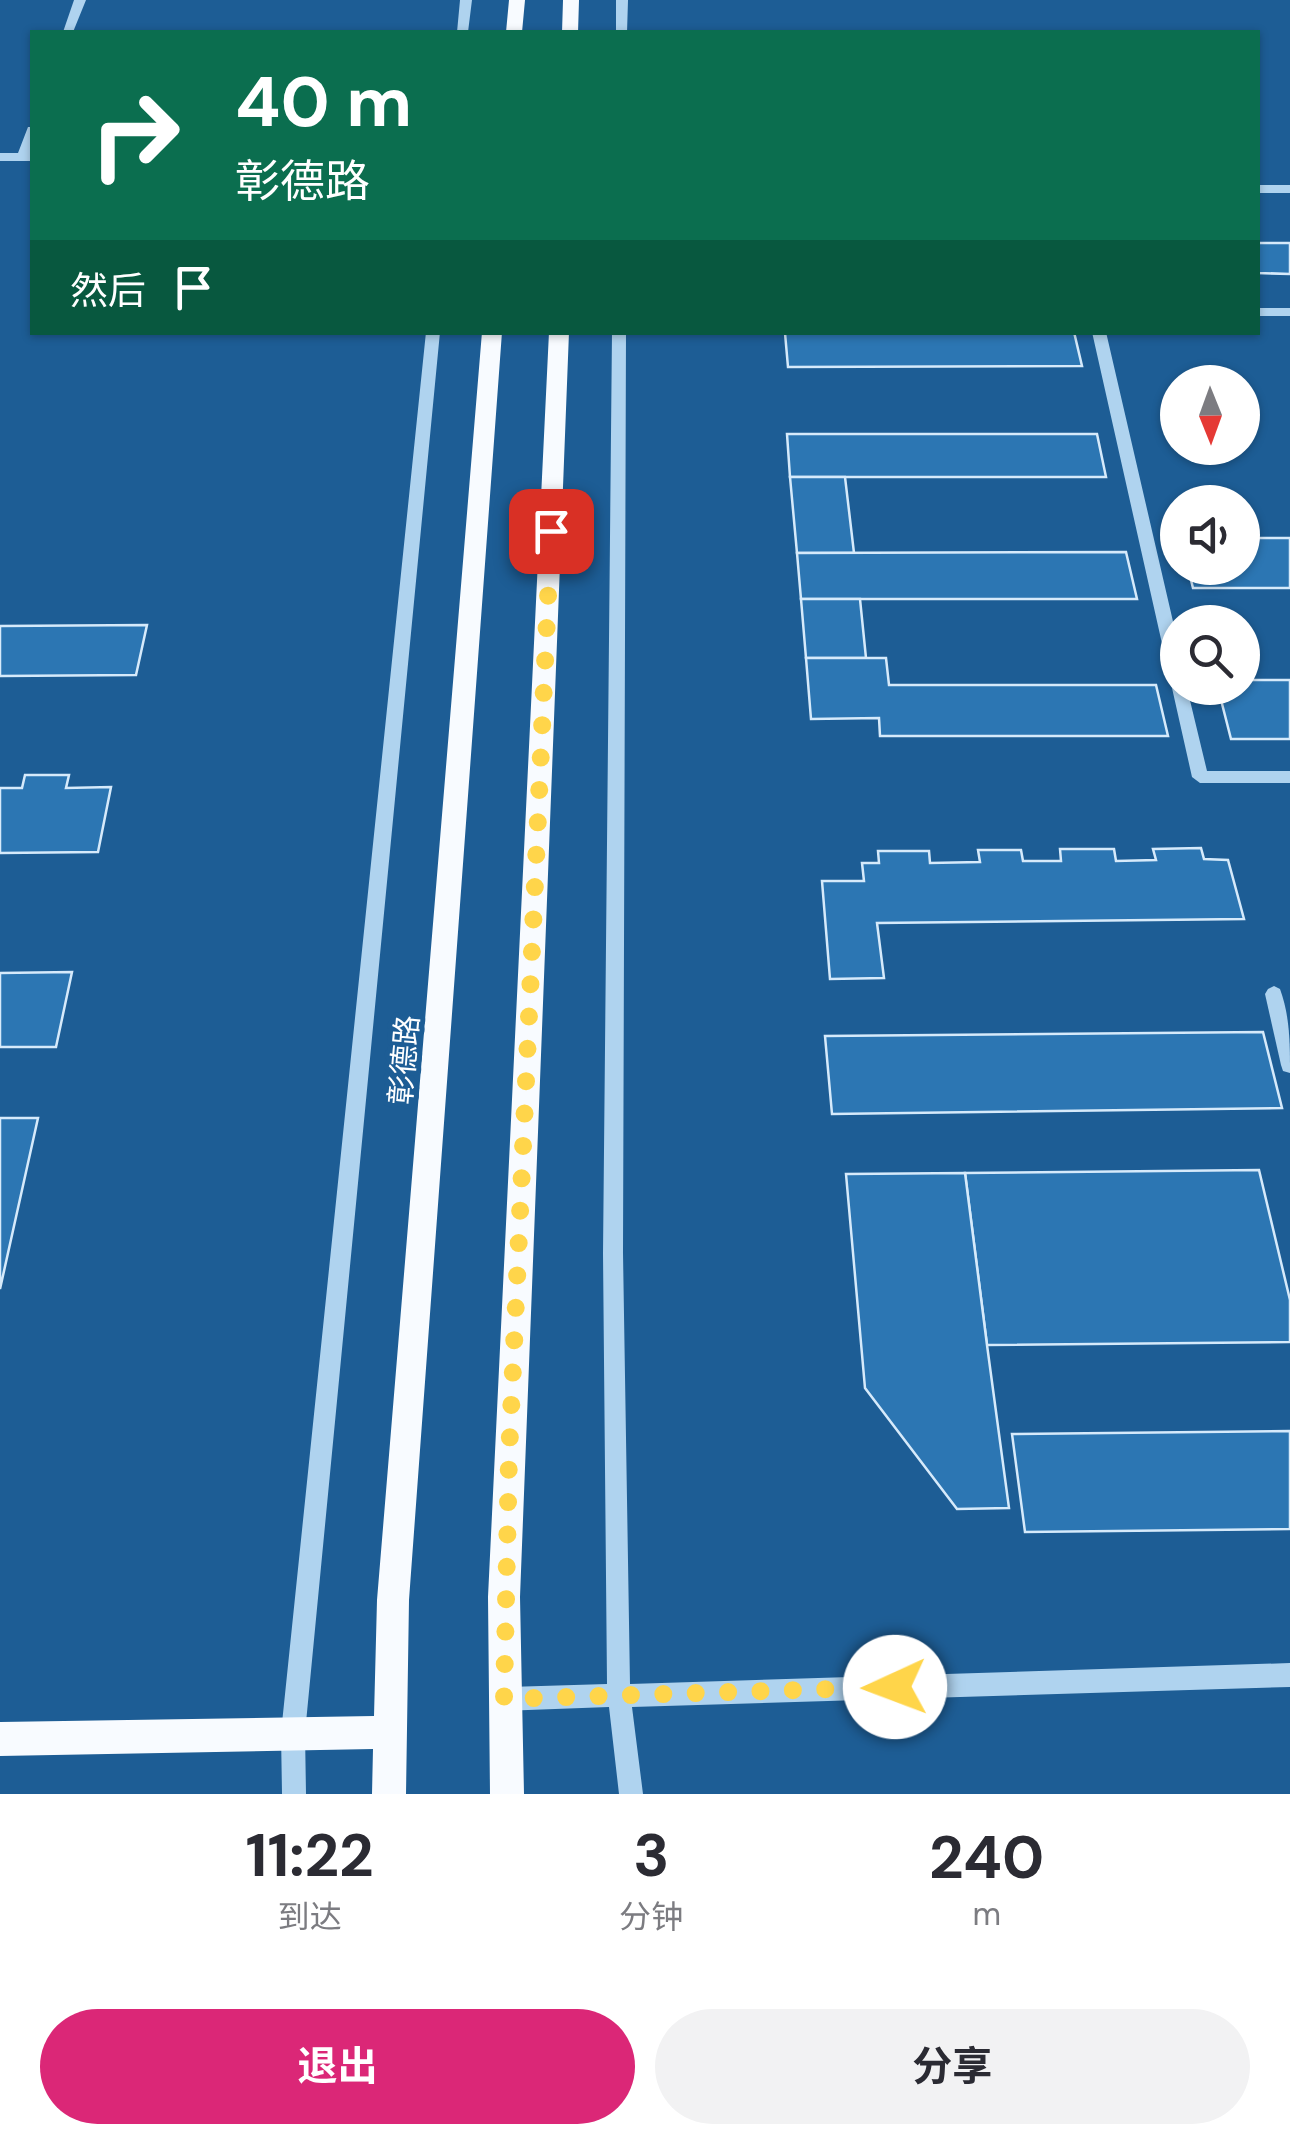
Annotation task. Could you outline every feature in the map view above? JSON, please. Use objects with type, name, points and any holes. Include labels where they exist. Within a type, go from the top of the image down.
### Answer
[{"type":"main road","points":[[514,30],[517,0]]},
{"type":"main road","points":[[570,30],[572,0]]},
{"type":"main road","name":"彰德路","points":[[389,1794],[400,1510],[492,335]]},
{"type":"main road","points":[[508,1794],[504,1699],[508,1474],[559,335]]},
{"type":"main road","points":[[0,1738],[389,1732]]},
{"type":"street","points":[[69,30],[80,0]]},
{"type":"street","points":[[463,30],[466,0]]},
{"type":"street","points":[[622,0],[622,30]]},
{"type":"street","points":[[0,156],[28,157]]},
{"type":"street","points":[[1260,189],[1290,189]]},
{"type":"street","points":[[1260,312],[1290,312]]},
{"type":"street","points":[[294,1794],[293,1733],[433,335]]},
{"type":"street","points":[[619,335],[612,1254],[619,1695],[630,1794]]},
{"type":"street","points":[[1099,335],[1161,605]]},
{"type":"street","points":[[1183,705],[1200,777],[1290,777]]},
{"type":"street","points":[[1274,994],[1290,1065]]},
{"type":"street","points":[[504,1699],[1290,1675]]},
{"type":"building","points":[[1260,243],[1290,243],[1290,274],[1260,273]]},
{"type":"building","points":[[785,335],[1075,335],[1082,366],[788,367]]},
{"type":"building","points":[[787,434],[1097,434],[1106,477],[790,477]]},
{"type":"building","points":[[790,477],[845,477],[854,553],[797,553]]},
{"type":"building","points":[[1260,538],[1290,538],[1290,588],[1192,585],[1260,585]]},
{"type":"building","points":[[1126,552],[1137,599],[801,599],[797,553]]},
{"type":"building","points":[[801,599],[860,599],[866,658],[806,658]]},
{"type":"building","points":[[147,625],[136,675],[0,676],[0,626]]},
{"type":"building","points":[[806,658],[886,658],[889,685],[1156,685],[1168,736],[880,736],[879,718],[811,719]]},
{"type":"building","points":[[1260,680],[1290,680],[1290,739],[1231,739],[1222,705],[1260,705]]},
{"type":"building","points":[[25,775],[69,775],[66,788],[111,787],[98,852],[0,853],[0,788],[22,788]]},
{"type":"building","points":[[1201,848],[1204,859],[1228,860],[1244,919],[877,923],[884,978],[830,979],[822,881],[864,881],[862,863],[879,863],[878,851],[929,851],[930,863],[980,862],[978,850],[1021,850],[1023,861],[1061,861],[1060,849],[1114,849],[1116,861],[1156,860],[1153,849]]},
{"type":"building","points":[[72,972],[56,1047],[0,1047],[0,973]]},
{"type":"building","points":[[1263,1032],[1282,1108],[832,1114],[825,1036]]},
{"type":"building","points":[[0,1118],[38,1118],[0,1289]]},
{"type":"building","points":[[1259,1170],[1290,1300],[1290,1342],[987,1345],[965,1173]]},
{"type":"building","points":[[965,1173],[1009,1508],[957,1509],[865,1388],[846,1174]]},
{"type":"building","points":[[1290,1431],[1290,1529],[1025,1532],[1012,1434]]},
{"type":"route","points":[[551,531],[509,1456],[504,1699],[895,1687]]}]
